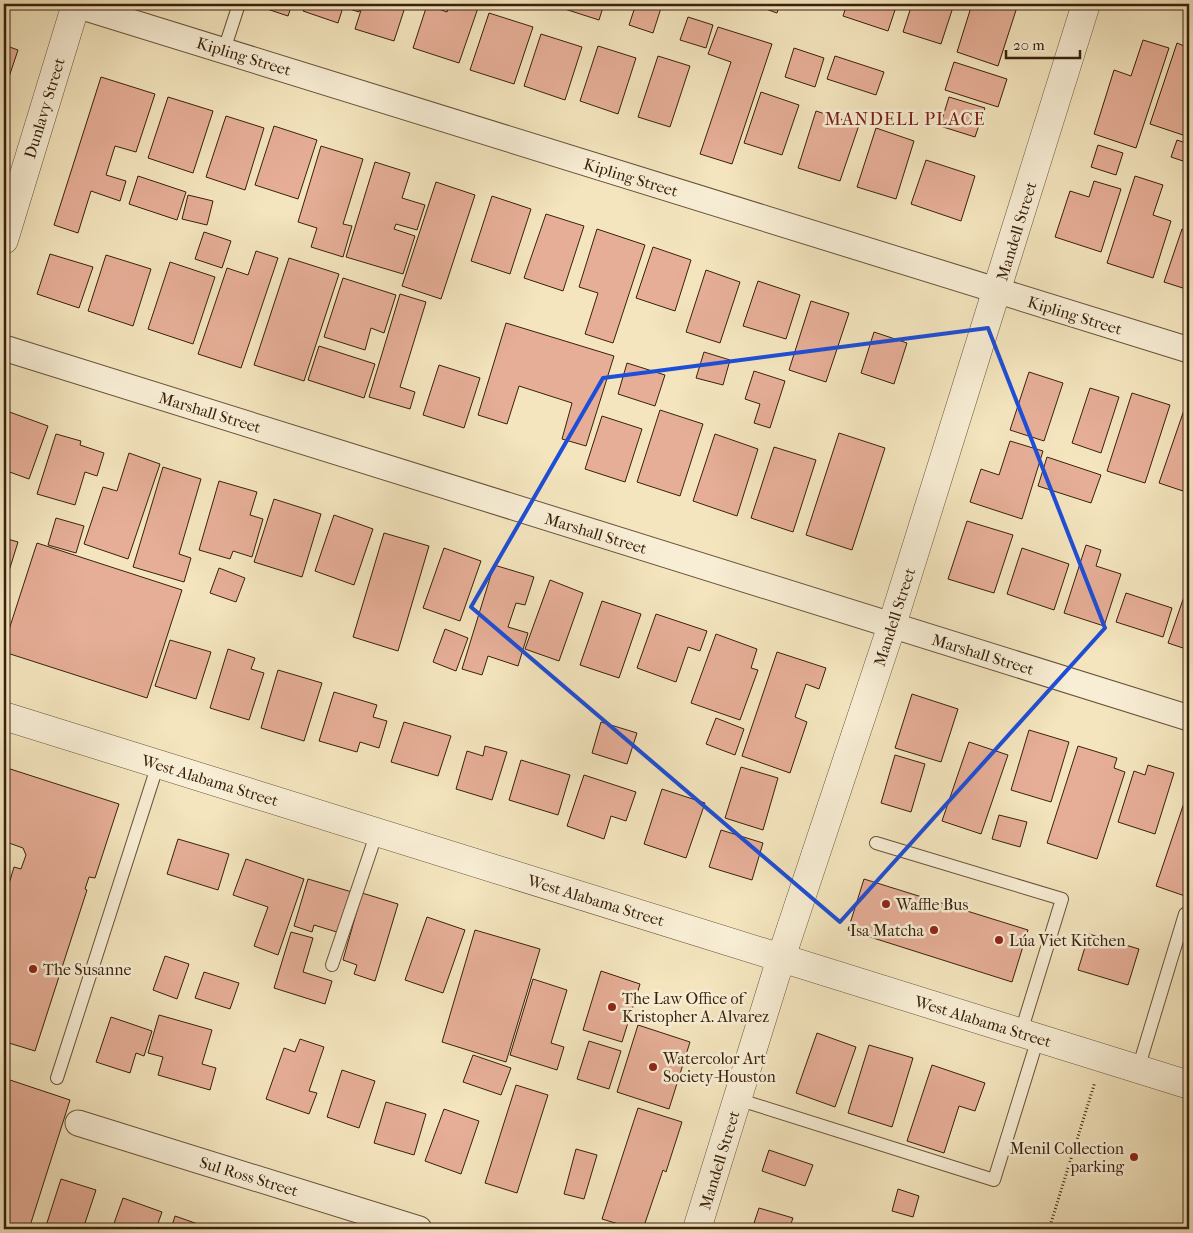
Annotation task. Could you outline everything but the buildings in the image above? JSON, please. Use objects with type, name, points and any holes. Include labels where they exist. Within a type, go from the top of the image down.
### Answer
[{"type":"street","name":"Kipling Street","points":[[75,4],[1189,350]]},
{"type":"street","name":"Dunlavy Street","points":[[4,240],[75,4]]},
{"type":"street","name":"Mandell Street","points":[[697,1229],[781,958],[892,626],[1086,4]]},
{"type":"street","name":"Marshall Street","points":[[4,348],[1189,718]]},
{"type":"street","name":"West Alabama Street","points":[[4,716],[1189,1085]]},
{"type":"street","name":"Sul Ross Street","points":[[78,1123],[419,1229]]},
{"type":"lane","points":[[224,50],[239,4]]},
{"type":"lane","points":[[57,1078],[158,764]]},
{"type":"lane","points":[[332,965],[377,832]]},
{"type":"lane","points":[[737,1099],[994,1180],[1062,899],[876,843]]},
{"type":"lane","points":[[1138,1069],[1185,914]]},
{"type":"path","points":[[1049,1229],[1095,1081]]},
{"type":"highlighted area","points":[[988,328],[1105,628],[840,922],[471,607],[603,378]]},
{"type":"place","name":"Waffle Bus","points":[[886,904]]},
{"type":"place","name":"Isa Matcha","points":[[934,930]]},
{"type":"place","name":"Lúa Viet Kitchen","points":[[999,940]]},
{"type":"place","name":"The Susanne","points":[[33,969]]},
{"type":"place","name":"The Law Office of Kristopher A. Alvarez","points":[[612,1007]]},
{"type":"place","name":"Watercolor Art Society-Houston","points":[[653,1067]]},
{"type":"place","name":"Menil Collection parking","points":[[1134,1157]]},
{"type":"district","name":"MANDELL PLACE","points":[[905,119]]}]
